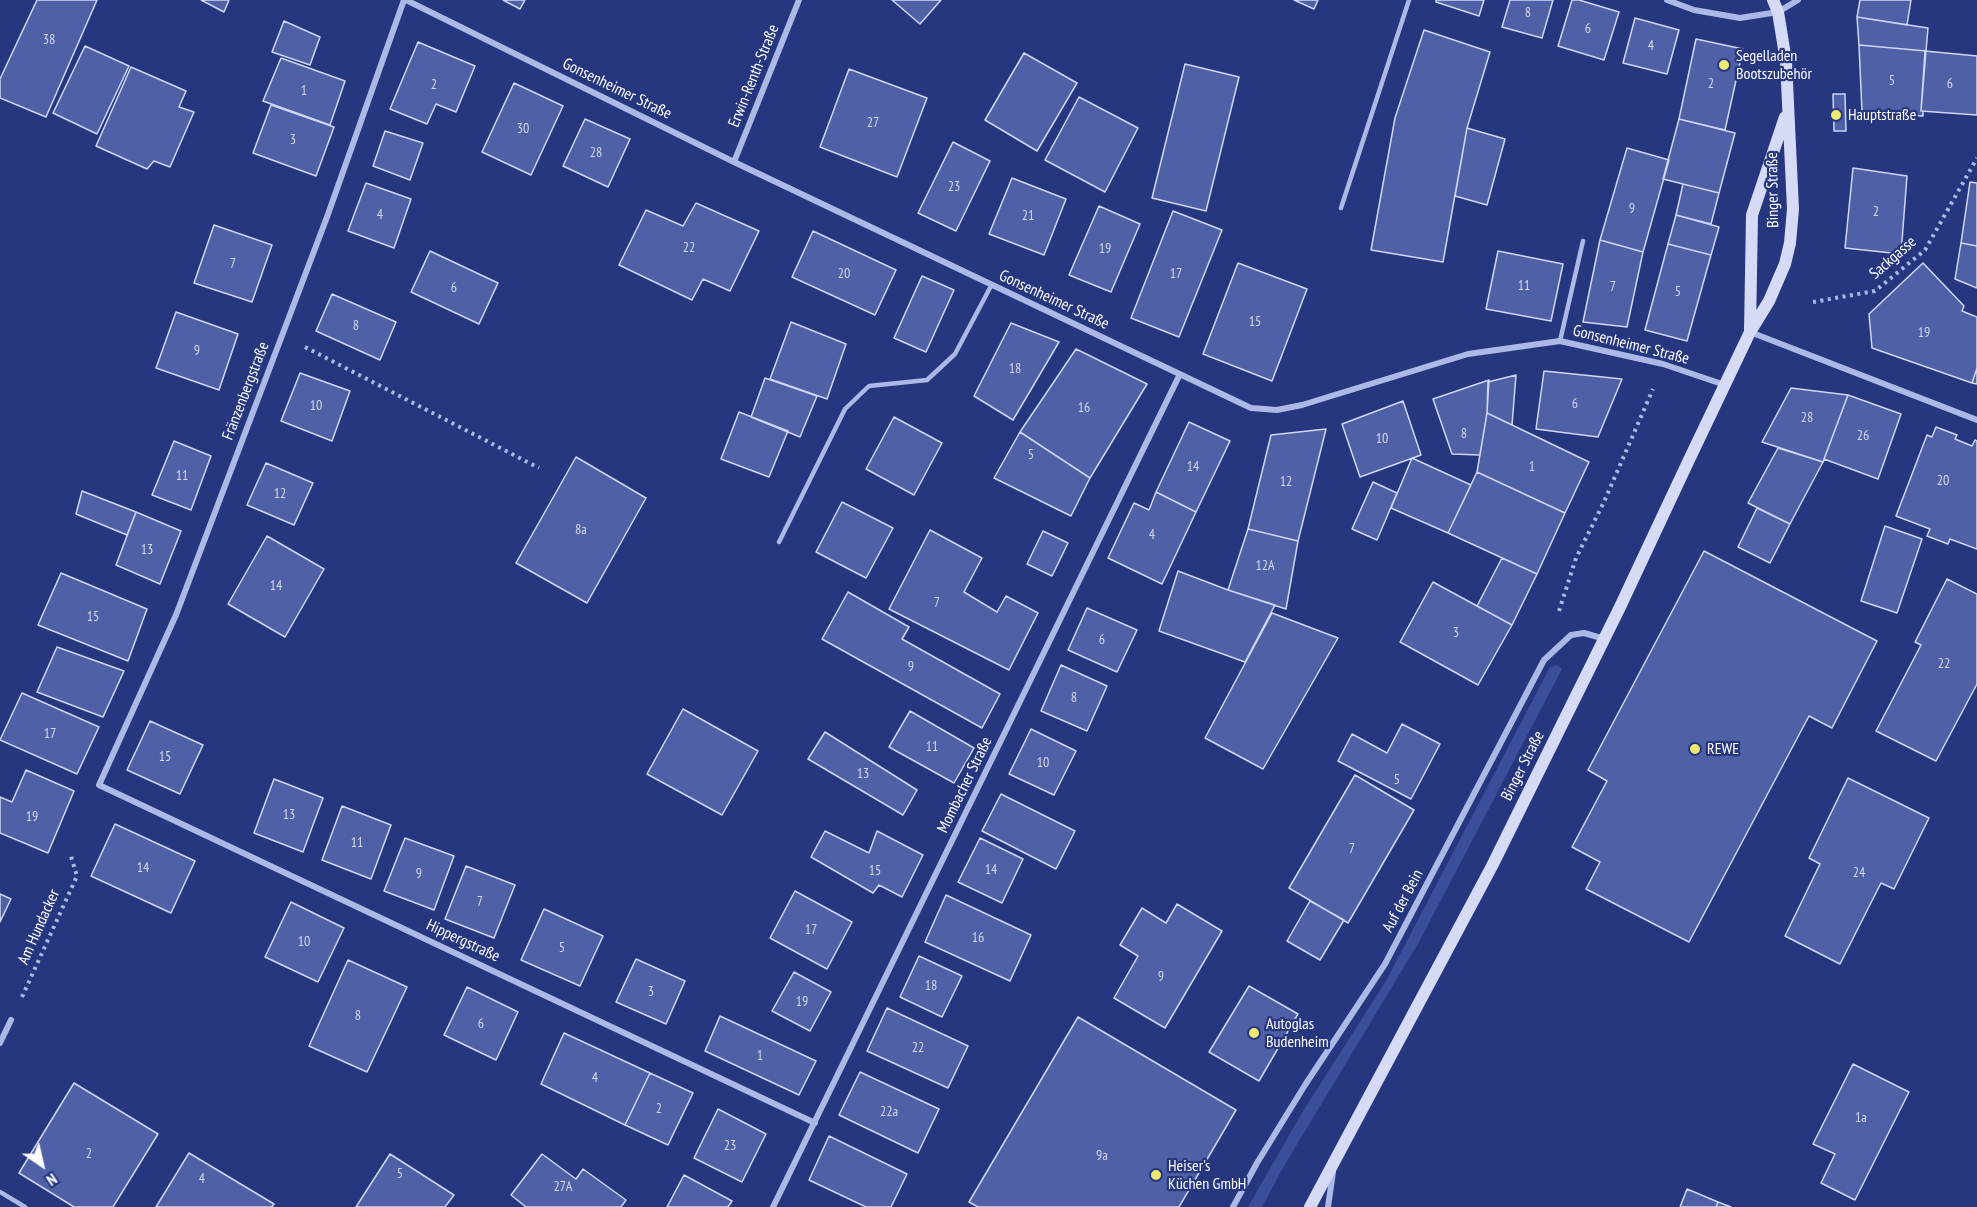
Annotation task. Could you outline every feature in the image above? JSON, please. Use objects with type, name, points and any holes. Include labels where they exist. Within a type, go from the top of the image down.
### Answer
[{"type":"main road","name":"Binger Straße","points":[[1310,1207],[1492,866],[1605,639],[1750,332],[1769,301],[1785,264],[1790,243],[1792,209],[1786,61],[1776,6]]},
{"type":"main road","name":"Binger Straße","points":[[1750,332],[1752,215],[1788,110]]},
{"type":"street","name":"Gonsenheimer Straße","points":[[405,0],[991,286],[1251,408],[1277,410],[1302,405],[1468,354],[1560,341],[1664,364],[1726,385]]},
{"type":"street","name":"Fränzenbergstraße","points":[[99,785],[176,615],[327,217],[405,0]]},
{"type":"street","name":"Erwin-Renth-Straße","points":[[734,162],[799,0]]},
{"type":"street","points":[[1667,0],[1694,10],[1740,18],[1798,0]]},
{"type":"street","points":[[1750,332],[1977,420]]},
{"type":"street","name":"Mombacher Straße","points":[[773,1207],[1180,374]]},
{"type":"street","name":"Auf der Bein","points":[[1233,1207],[1305,1085],[1385,964],[1544,660],[1571,635],[1584,633],[1605,639]]},
{"type":"street","name":"Hippergstraße","points":[[99,785],[815,1122]]},
{"type":"street","points":[[0,1043],[11,1020]]},
{"type":"street","points":[[1328,1207],[1335,1160]]},
{"type":"lane","points":[[1341,208],[1409,0]]},
{"type":"lane","points":[[1560,341],[1583,241]]},
{"type":"lane","points":[[779,542],[845,409],[869,386],[927,380],[955,354],[991,286]]},
{"type":"lane","points":[[0,1192],[25,1207]]},
{"type":"path","name":"Sackgasse","points":[[1813,302],[1875,291],[1925,250],[1977,158]]},
{"type":"path","points":[[282,335],[539,468]]},
{"type":"path","points":[[1544,660],[1576,558],[1604,502],[1656,383]]},
{"type":"path","name":"Am Hundacker","points":[[11,1020],[77,876],[70,853]]},
{"type":"shaded area","points":[[1557,665],[1562,669],[1419,942],[1284,1166],[1262,1207],[1248,1207],[1303,1111],[1386,981],[1550,667]]},
{"type":"building","points":[[37,0],[97,0],[46,117],[0,98],[0,79]]},
{"type":"building","points":[[201,0],[229,0],[224,12]]},
{"type":"building","points":[[503,0],[525,0],[520,9]]},
{"type":"building","points":[[892,0],[941,0],[920,24]]},
{"type":"building","points":[[1294,0],[1318,0],[1314,9]]},
{"type":"building","points":[[1436,0],[1484,0],[1479,16],[1436,2]]},
{"type":"building","points":[[1510,0],[1553,0],[1542,38],[1502,27]]},
{"type":"building","points":[[1572,0],[1619,12],[1604,60],[1558,46]]},
{"type":"building","points":[[1860,0],[1911,0],[1907,25],[1857,17]]},
{"type":"building","points":[[1857,17],[1928,28],[1926,51],[1859,45]]},
{"type":"building","points":[[1635,18],[1679,30],[1667,74],[1623,63]]},
{"type":"building","points":[[284,21],[320,37],[310,65],[272,52]]},
{"type":"building","points":[[1424,30],[1490,52],[1467,128],[1443,262],[1371,250],[1395,118]]},
{"type":"building","points":[[1696,39],[1743,49],[1725,130],[1679,119]]},
{"type":"building","points":[[418,42],[475,66],[456,112],[436,104],[427,124],[390,109]]},
{"type":"building","points":[[1859,45],[1926,51],[1921,111],[1923,111],[1923,116],[1862,112]]},
{"type":"building","points":[[85,46],[129,66],[97,134],[53,113]]},
{"type":"building","points":[[1925,51],[1977,56],[1977,115],[1921,111]]},
{"type":"building","points":[[1024,53],[1077,83],[1037,151],[985,120]]},
{"type":"building","points":[[281,58],[345,81],[330,125],[263,101]]},
{"type":"building","points":[[1185,64],[1239,77],[1206,211],[1152,198]]},
{"type":"building","points":[[131,67],[186,91],[179,107],[194,112],[170,167],[154,161],[147,169],[96,146]]},
{"type":"building","points":[[849,69],[927,98],[897,177],[820,147]]},
{"type":"building","points":[[514,83],[563,106],[531,175],[482,152]]},
{"type":"building","points":[[1833,94],[1845,94],[1846,131],[1834,131]]},
{"type":"building","points":[[1079,97],[1138,128],[1105,192],[1045,160]]},
{"type":"building","points":[[271,105],[334,127],[316,176],[253,153]]},
{"type":"building","points":[[585,119],[630,139],[608,187],[563,166]]},
{"type":"building","points":[[1679,119],[1735,133],[1719,193],[1663,179]]},
{"type":"building","points":[[1467,128],[1505,139],[1487,205],[1455,196]]},
{"type":"building","points":[[385,131],[423,143],[410,180],[373,166]]},
{"type":"building","points":[[953,142],[990,161],[956,231],[918,213]]},
{"type":"building","points":[[1627,148],[1669,160],[1643,252],[1600,240]]},
{"type":"building","points":[[1853,168],[1907,176],[1901,254],[1845,248]]},
{"type":"building","points":[[1012,178],[1066,199],[1044,255],[989,234]]},
{"type":"building","points":[[1970,182],[1977,183],[1977,246],[1961,243]]},
{"type":"building","points":[[366,183],[411,199],[394,248],[348,231]]},
{"type":"building","points":[[1683,184],[1719,193],[1711,224],[1676,215]]},
{"type":"building","points":[[696,203],[759,231],[730,291],[703,279],[692,300],[619,265],[646,210],[683,226]]},
{"type":"building","points":[[1099,206],[1140,224],[1111,292],[1069,275]]},
{"type":"building","points":[[1173,211],[1222,230],[1179,337],[1131,318]]},
{"type":"building","points":[[1676,215],[1719,227],[1711,255],[1668,244]]},
{"type":"building","points":[[214,225],[272,245],[252,302],[194,283]]},
{"type":"building","points":[[813,231],[896,270],[875,315],[792,277]]},
{"type":"building","points":[[1600,240],[1643,252],[1627,327],[1583,322]]},
{"type":"building","points":[[1961,243],[1977,246],[1977,288],[1955,279]]},
{"type":"building","points":[[1668,244],[1711,255],[1687,341],[1645,330]]},
{"type":"building","points":[[430,251],[498,283],[479,324],[411,292]]},
{"type":"building","points":[[1498,251],[1563,264],[1551,321],[1486,309]]},
{"type":"building","points":[[1238,263],[1307,289],[1272,381],[1203,354]]},
{"type":"building","points":[[1923,263],[1964,306],[1962,311],[1977,317],[1977,368],[1972,383],[1872,348],[1869,314]]},
{"type":"building","points":[[922,276],[954,290],[926,352],[894,338]]},
{"type":"building","points":[[332,294],[396,322],[380,360],[316,331]]},
{"type":"building","points":[[176,312],[238,334],[219,390],[156,368]]},
{"type":"building","points":[[791,322],[846,344],[827,399],[770,379]]},
{"type":"building","points":[[1011,323],[1059,342],[1013,420],[974,396]]},
{"type":"building","points":[[1076,349],[1147,384],[1090,478],[1020,432]]},
{"type":"building","points":[[1977,368],[1977,384],[1972,383]]},
{"type":"building","points":[[1544,371],[1622,379],[1598,437],[1536,429]]},
{"type":"building","points":[[300,373],[350,391],[332,441],[281,421]]},
{"type":"building","points":[[1516,375],[1512,425],[1487,413],[1488,382]]},
{"type":"building","points":[[765,378],[817,396],[800,437],[751,417]]},
{"type":"building","points":[[1489,380],[1487,413],[1480,455],[1452,454],[1433,399]]},
{"type":"building","points":[[1791,388],[1848,395],[1823,462],[1762,442]]},
{"type":"building","points":[[1848,395],[1901,414],[1878,479],[1824,459]]},
{"type":"building","points":[[1403,401],[1421,455],[1360,477],[1342,424]]},
{"type":"building","points":[[739,412],[788,431],[769,477],[721,459]]},
{"type":"building","points":[[1487,413],[1589,462],[1565,513],[1477,472]]},
{"type":"building","points":[[894,417],[942,443],[914,495],[866,469]]},
{"type":"building","points":[[1189,422],[1230,441],[1196,512],[1156,492]]},
{"type":"building","points":[[1936,427],[1957,435],[1955,439],[1972,446],[1975,440],[1977,441],[1977,549],[1950,539],[1948,544],[1927,536],[1930,529],[1896,516],[1927,435],[1932,437]]},
{"type":"building","points":[[1326,429],[1298,541],[1248,529],[1271,435]]},
{"type":"building","points":[[1020,432],[1090,478],[1071,516],[994,478]]},
{"type":"building","points":[[174,441],[211,456],[191,510],[152,495]]},
{"type":"building","points":[[1778,448],[1823,462],[1790,524],[1748,503]]},
{"type":"building","points":[[576,457],[646,498],[587,603],[516,563]]},
{"type":"building","points":[[1412,458],[1471,485],[1448,533],[1391,508]]},
{"type":"building","points":[[266,463],[313,483],[294,525],[247,505]]},
{"type":"building","points":[[1477,472],[1565,513],[1537,574],[1448,533]]},
{"type":"building","points":[[1373,482],[1397,493],[1377,540],[1352,529]]},
{"type":"building","points":[[82,491],[136,512],[127,535],[76,514]]},
{"type":"building","points":[[1156,492],[1196,512],[1162,584],[1108,558],[1134,503],[1149,510]]},
{"type":"building","points":[[842,502],[893,528],[866,578],[816,552]]},
{"type":"building","points":[[1757,508],[1790,524],[1770,563],[1738,547]]},
{"type":"building","points":[[136,512],[181,531],[160,584],[116,565]]},
{"type":"building","points":[[1885,526],[1922,539],[1897,613],[1861,601]]},
{"type":"building","points":[[1248,529],[1298,541],[1286,609],[1228,590]]},
{"type":"building","points":[[930,530],[982,558],[964,592],[997,612],[1006,596],[1038,613],[1009,670],[889,609]]},
{"type":"building","points":[[1043,531],[1068,543],[1052,576],[1027,564]]},
{"type":"building","points":[[267,536],[324,569],[285,637],[228,604]]},
{"type":"building","name":"REWE","points":[[1704,551],[1877,641],[1832,728],[1809,716],[1689,942],[1586,889],[1600,862],[1572,847],[1607,781],[1588,770]]},
{"type":"building","points":[[1502,558],[1537,574],[1512,625],[1477,606]]},
{"type":"building","points":[[1178,571],[1275,605],[1245,662],[1159,631]]},
{"type":"building","points":[[61,573],[147,609],[128,661],[38,625]]},
{"type":"building","points":[[1947,579],[1977,594],[1977,684],[1936,761],[1876,731],[1921,645],[1915,642]]},
{"type":"building","points":[[1433,582],[1512,625],[1478,685],[1400,642]]},
{"type":"building","points":[[848,592],[909,627],[902,639],[1000,694],[982,728],[822,639]]},
{"type":"building","points":[[1087,608],[1137,630],[1117,672],[1068,650]]},
{"type":"building","points":[[1272,613],[1338,638],[1263,769],[1205,738]]},
{"type":"building","points":[[57,647],[124,671],[103,717],[37,692]]},
{"type":"building","points":[[1061,665],[1107,686],[1087,731],[1041,711]]},
{"type":"building","points":[[22,693],[99,727],[77,774],[0,740]]},
{"type":"building","points":[[683,709],[758,751],[722,815],[647,774]]},
{"type":"building","points":[[910,711],[974,748],[954,783],[889,747]]},
{"type":"building","points":[[150,721],[203,745],[180,794],[127,770]]},
{"type":"building","points":[[1402,724],[1440,744],[1411,799],[1338,761],[1352,734],[1387,753]]},
{"type":"building","points":[[1031,729],[1076,751],[1054,795],[1009,774]]},
{"type":"building","points":[[825,732],[917,790],[903,815],[808,759]]},
{"type":"building","points":[[26,770],[74,791],[48,853],[0,833],[0,797],[12,802]]},
{"type":"building","points":[[1355,775],[1414,810],[1348,923],[1289,888]]},
{"type":"building","points":[[1848,778],[1929,818],[1894,889],[1881,883],[1840,964],[1785,936],[1820,864],[1809,858]]},
{"type":"building","points":[[274,779],[323,798],[303,852],[254,833]]},
{"type":"building","points":[[1001,794],[1075,831],[1056,869],[982,831]]},
{"type":"building","points":[[342,806],[391,825],[371,879],[322,860]]},
{"type":"building","points":[[115,824],[195,861],[171,913],[91,876]]},
{"type":"building","points":[[825,831],[869,853],[877,831],[923,855],[902,897],[879,885],[873,893],[811,857]]},
{"type":"building","points":[[405,838],[454,856],[434,910],[384,891]]},
{"type":"building","points":[[980,838],[1023,859],[1002,903],[958,882]]},
{"type":"building","points":[[466,866],[515,885],[494,938],[445,919]]},
{"type":"building","points":[[795,891],[852,922],[827,969],[770,938]]},
{"type":"building","points":[[0,894],[11,899],[0,922]]},
{"type":"building","points":[[946,895],[1031,935],[1010,981],[925,942]]},
{"type":"building","points":[[1310,901],[1344,920],[1320,960],[1287,941]]},
{"type":"building","points":[[291,902],[344,928],[318,982],[265,957]]},
{"type":"building","points":[[1177,904],[1222,931],[1165,1028],[1114,998],[1138,956],[1120,945],[1142,908],[1166,923]]},
{"type":"building","points":[[544,909],[603,936],[580,986],[521,960]]},
{"type":"building","points":[[919,956],[962,976],[942,1017],[900,997]]},
{"type":"building","points":[[636,959],[685,981],[666,1024],[616,1002]]},
{"type":"building","points":[[348,960],[407,987],[367,1072],[309,1046]]},
{"type":"building","points":[[794,972],[831,992],[810,1031],[772,1011]]},
{"type":"building","name":"Autoglas Budenheim","points":[[1249,986],[1298,1014],[1259,1081],[1209,1052]]},
{"type":"building","points":[[467,987],[518,1012],[496,1060],[444,1035]]},
{"type":"building","points":[[887,1008],[968,1046],[948,1088],[867,1051]]},
{"type":"building","points":[[720,1016],[816,1061],[799,1095],[705,1051]]},
{"type":"building","points":[[1078,1017],[1236,1110],[1179,1207],[978,1207],[969,1202]]},
{"type":"building","points":[[564,1033],[650,1073],[625,1125],[541,1084]]},
{"type":"building","points":[[1853,1064],[1909,1092],[1855,1200],[1821,1183],[1835,1154],[1813,1144]]},
{"type":"building","points":[[860,1072],[939,1109],[918,1153],[839,1115]]},
{"type":"building","points":[[650,1073],[693,1093],[668,1145],[625,1125]]},
{"type":"building","points":[[74,1083],[158,1134],[113,1207],[74,1207],[19,1173]]},
{"type":"building","points":[[718,1109],[766,1134],[742,1182],[694,1158]]},
{"type":"building","points":[[829,1136],[907,1174],[891,1207],[866,1207],[809,1180]]},
{"type":"building","points":[[189,1153],[274,1204],[272,1207],[156,1207]]},
{"type":"building","points":[[390,1154],[454,1195],[445,1207],[356,1207]]},
{"type":"building","points":[[542,1154],[576,1179],[583,1169],[626,1200],[621,1207],[526,1207],[511,1195]]},
{"type":"building","points":[[684,1175],[732,1201],[728,1207],[667,1207]]},
{"type":"building","points":[[1687,1189],[1718,1202],[1716,1207],[1680,1207]]},
{"type":"building","points":[[1718,1202],[1731,1207],[1716,1207]]},
{"type":"place","name":"Segelladen Bootszubehör","points":[[1724,65]]},
{"type":"place","name":"Hauptstraße","points":[[1836,115]]},
{"type":"place","name":"REWE","points":[[1695,749]]},
{"type":"place","name":"Autoglas Budenheim","points":[[1254,1033]]},
{"type":"place","name":"Heiser's Küchen GmbH","points":[[1156,1175]]}]
